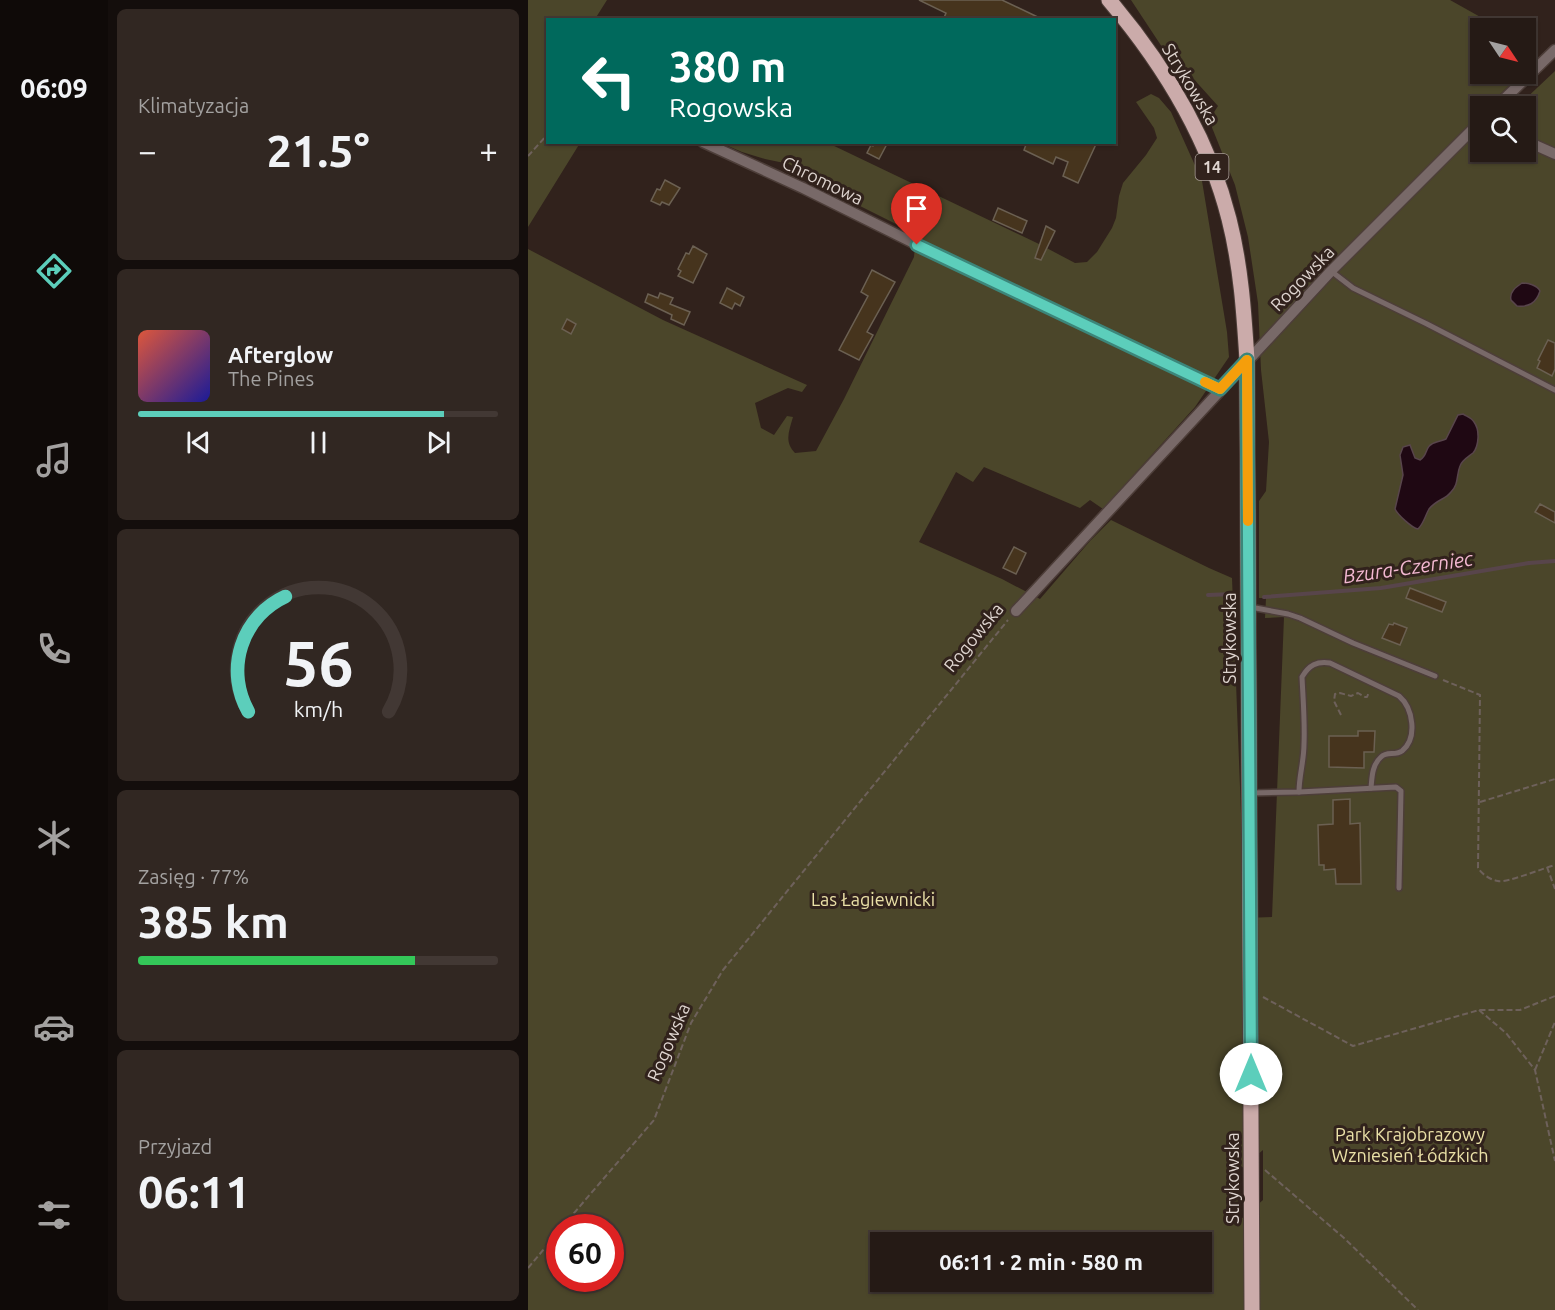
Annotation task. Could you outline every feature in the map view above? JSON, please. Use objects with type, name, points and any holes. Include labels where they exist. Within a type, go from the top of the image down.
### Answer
[{"type":"main road","name":"Strykowska","points":[[1109,0],[1141,39],[1163,71],[1192,121],[1212,167],[1229,219],[1239,267],[1244,309],[1247,360],[1252,1310]]},
{"type":"street","points":[[1507,96],[1555,50]]},
{"type":"street","name":"Rogowska","points":[[1016,610],[1331,271],[1470,133]]},
{"type":"street","name":"Chromowa","points":[[707,144],[1220,389]]},
{"type":"street","points":[[1536,145],[1555,154]]},
{"type":"lane","points":[[1331,271],[1353,288],[1555,390]]},
{"type":"lane","points":[[1248,607],[1300,618],[1353,643],[1435,676]]},
{"type":"lane","points":[[1299,792],[1304,742],[1302,677],[1312,665],[1321,662],[1330,663],[1399,696],[1404,700],[1410,714],[1412,732],[1408,744],[1396,754],[1385,754],[1378,760],[1371,788]]},
{"type":"lane","points":[[1249,793],[1396,787],[1401,791],[1399,888]]},
{"type":"path","points":[[528,156],[546,136]]},
{"type":"path","name":"Rogowska","points":[[574,1214],[654,1120],[691,1023],[723,970],[1016,610]]},
{"type":"path","points":[[1435,676],[1480,695],[1478,868],[1480,872],[1500,882],[1555,865]]},
{"type":"path","points":[[1341,715],[1334,701],[1335,694],[1351,696],[1358,693],[1367,697],[1372,683]]},
{"type":"path","points":[[1480,802],[1555,779]]},
{"type":"path","points":[[1547,867],[1555,889]]},
{"type":"path","points":[[1250,990],[1353,1046],[1479,1010],[1520,1010],[1555,996]]},
{"type":"path","points":[[1479,1010],[1506,1033],[1534,1070],[1555,1161]]},
{"type":"path","points":[[1534,1070],[1555,1022]]},
{"type":"path","points":[[1252,1159],[1344,1238],[1418,1310]]},
{"type":"path","name":"Rogowska","points":[[528,1268],[546,1247]]},
{"type":"green space","points":[[528,0],[607,0],[596,18],[546,18],[546,144],[579,144],[528,227]]},
{"type":"green space","name":"Las Łagiewnicki","points":[[1131,0],[1450,0],[1482,18],[1470,18],[1470,84],[1511,84],[1498,96],[1470,96],[1470,162],[1536,162],[1536,96],[1529,96],[1555,71],[1555,1310],[528,1310],[528,249],[663,320],[807,385],[802,392],[788,388],[755,403],[761,428],[774,435],[787,416],[793,417],[789,432],[789,445],[795,453],[816,451],[914,257],[916,234],[852,202],[789,164],[742,152],[723,144],[830,144],[1075,263],[1087,262],[1097,252],[1112,228],[1123,183],[1157,138],[1154,128],[1136,102],[1151,94],[1159,98],[1171,112],[1202,181],[1227,332],[1229,357],[1195,407],[1103,509],[1090,500],[1080,508],[984,467],[973,482],[956,472],[919,542],[1002,579],[1040,599],[1111,520],[1232,578],[1245,918],[1272,917],[1284,617],[1265,618],[1266,598],[1259,598],[1259,501],[1266,491],[1269,442],[1261,370],[1258,303],[1248,237],[1235,185],[1209,120],[1218,106],[1162,47]],"holes":[[[1263,1150],[1263,1200],[1240,1220],[1239,1170]]]},
{"type":"shaded area","points":[[1522,283],[1535,286],[1540,291],[1531,304],[1517,306],[1511,300],[1511,295]]},
{"type":"shaded area","points":[[1463,414],[1472,419],[1476,425],[1477,446],[1461,464],[1454,489],[1429,509],[1420,527],[1415,528],[1405,521],[1395,509],[1403,475],[1400,455],[1403,447],[1410,445],[1415,458],[1420,460],[1430,445],[1446,439],[1458,415]]},
{"type":"building","points":[[919,0],[1002,0],[1040,18],[944,18],[946,13]]},
{"type":"building","points":[[874,144],[887,144],[879,159],[867,153],[871,145]]},
{"type":"building","points":[[1026,144],[1096,144],[1078,183],[1063,176],[1068,162],[1056,157],[1053,164],[1024,150]]},
{"type":"building","points":[[665,180],[680,188],[669,205],[662,202],[660,205],[651,201]]},
{"type":"building","points":[[998,208],[1027,221],[1022,233],[993,220]]},
{"type":"building","points":[[1046,226],[1055,231],[1041,260],[1035,258]]},
{"type":"building","points":[[693,246],[707,254],[693,283],[678,276],[681,271],[678,269],[686,253],[689,254]]},
{"type":"building","points":[[872,270],[895,282],[867,332],[873,335],[859,360],[839,350],[868,296],[861,292]]},
{"type":"building","points":[[727,288],[744,297],[740,306],[735,303],[732,309],[720,303]]},
{"type":"building","points":[[660,293],[673,298],[670,304],[690,312],[684,325],[671,319],[672,315],[645,302],[648,294],[658,298]]},
{"type":"building","points":[[567,319],[576,324],[571,334],[562,329]]},
{"type":"building","points":[[1548,340],[1555,343],[1555,369],[1552,376],[1537,368],[1540,361],[1538,360]]},
{"type":"building","points":[[1540,504],[1555,512],[1555,523],[1535,512]]},
{"type":"building","points":[[1014,547],[1026,553],[1016,574],[1003,568]]},
{"type":"building","points":[[1410,588],[1446,602],[1442,612],[1406,598]]},
{"type":"building","points":[[1394,623],[1407,628],[1400,645],[1382,638],[1389,624]]},
{"type":"building","points":[[1358,731],[1375,731],[1374,752],[1364,752],[1364,768],[1329,767],[1329,736],[1358,736]]},
{"type":"building","points":[[1350,799],[1350,824],[1360,823],[1361,884],[1336,884],[1335,869],[1324,870],[1324,865],[1319,865],[1318,825],[1333,824],[1333,800]]},
{"type":"waterway","name":"Bzura-Czerniec","points":[[1264,597],[1381,588],[1529,563],[1555,561]]},
{"type":"waterway","name":"Bzura-Czerniec","points":[[1208,595],[1234,594]]},
{"type":"slow traffic","points":[[1205,382],[1220,389],[1247,360],[1248,521]]},
{"type":"route","points":[[917,245],[1220,389],[1247,360],[1251,1074]]},
{"type":"park label","name":"Park Krajobrazowy Wzniesień Łódzkich","points":[[1410,1144]]}]
